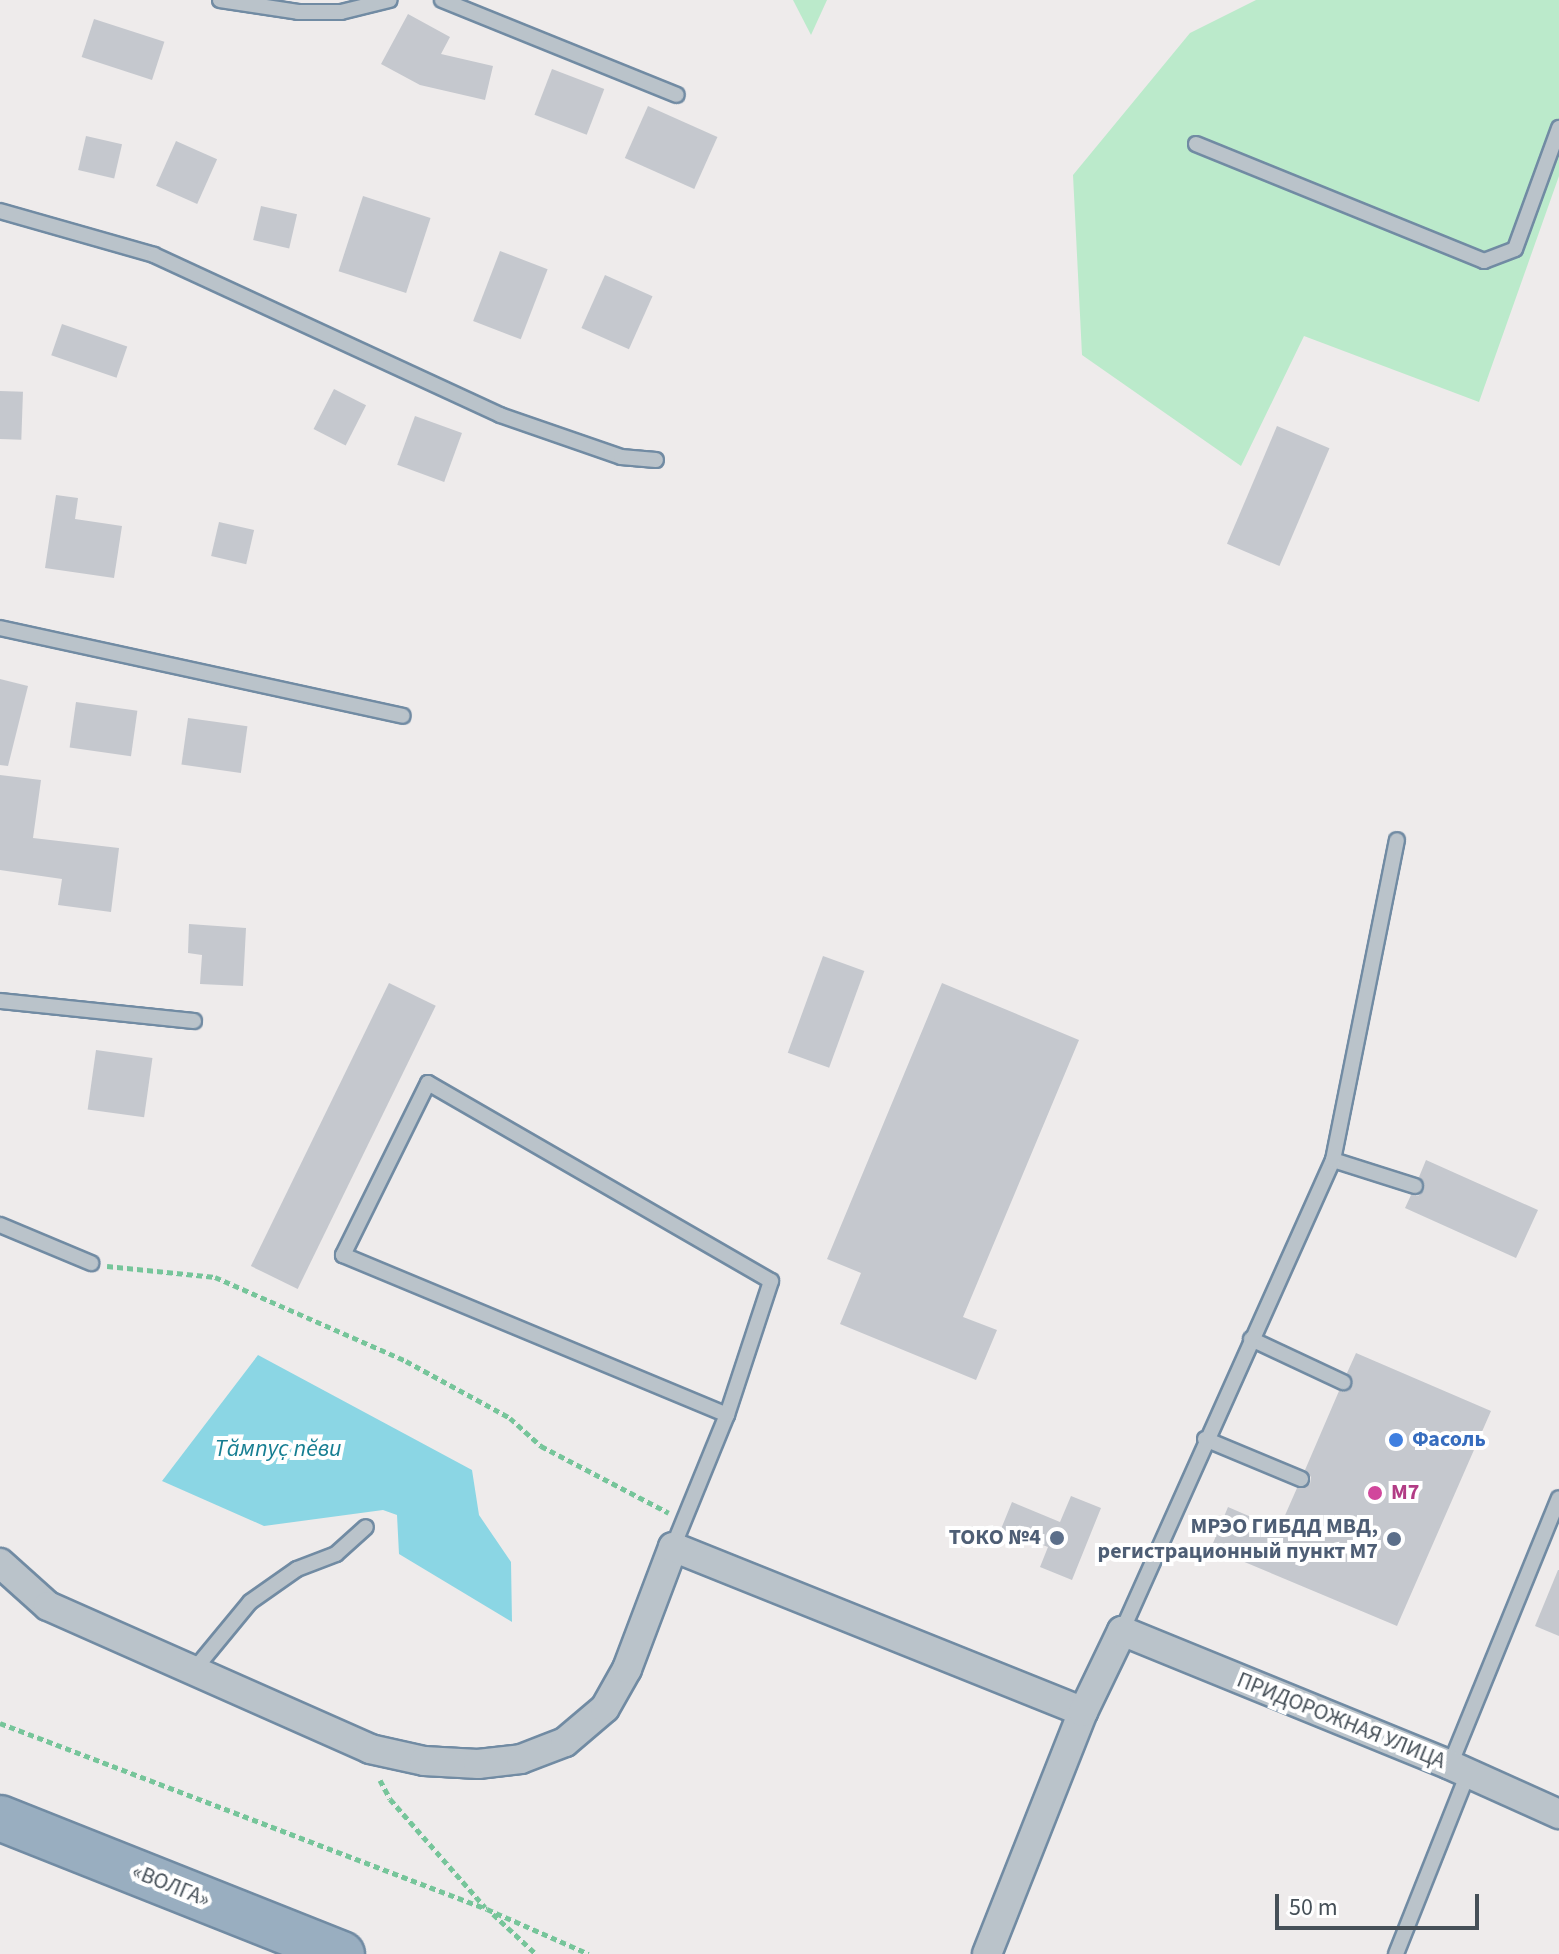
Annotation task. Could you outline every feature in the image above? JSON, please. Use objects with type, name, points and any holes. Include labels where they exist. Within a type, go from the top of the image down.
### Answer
[{"type":"highway","name":"«ВОЛГА»","points":[[0,1818],[342,1954]]},
{"type":"street","points":[[0,1563],[48,1606],[370,1749],[424,1761],[478,1764],[521,1759],[565,1742],[605,1708],[627,1669],[679,1534],[1083,1712]]},
{"type":"street","points":[[987,1954],[1083,1712],[1122,1631]]},
{"type":"street","name":"ПРИДОРОЖНАЯ УЛИЦА","points":[[1122,1631],[1459,1769],[1559,1814]]},
{"type":"lane","points":[[220,0],[298,12],[341,12],[390,0]]},
{"type":"lane","points":[[442,0],[677,95]]},
{"type":"lane","points":[[1196,144],[1484,261],[1515,249],[1559,128]]},
{"type":"lane","points":[[0,211],[154,255],[500,415],[621,457],[656,460]]},
{"type":"lane","points":[[0,628],[402,716]]},
{"type":"lane","points":[[1122,1631],[1205,1439],[1333,1160],[1397,840]]},
{"type":"lane","points":[[0,1001],[194,1021]]},
{"type":"lane","points":[[679,1534],[727,1415],[771,1281],[428,1083],[343,1255],[727,1415]]},
{"type":"lane","points":[[1333,1160],[1415,1186]]},
{"type":"lane","points":[[0,1225],[91,1263]]},
{"type":"lane","points":[[1251,1339],[1343,1382]]},
{"type":"lane","points":[[1205,1439],[1301,1479]]},
{"type":"lane","points":[[1396,1954],[1459,1769],[1559,1498]]},
{"type":"lane","points":[[194,1670],[250,1602],[297,1569],[336,1554],[366,1527]]},
{"type":"path","points":[[91,1263],[215,1277],[406,1361],[510,1418],[541,1446],[679,1534]]},
{"type":"path","points":[[0,1723],[487,1909],[589,1954]]},
{"type":"path","points":[[370,1749],[374,1768],[390,1799],[487,1909],[536,1954]]},
{"type":"green space","points":[[793,0],[827,0],[811,35]]},
{"type":"green space","points":[[1256,0],[1559,0],[1559,176],[1479,402],[1304,336],[1241,466],[1082,355],[1073,175],[1190,33]]},
{"type":"water","name":"Тӑмпуҫ пӗви","points":[[258,1355],[472,1470],[479,1515],[511,1562],[512,1622],[399,1554],[397,1515],[383,1510],[264,1526],[162,1481]]},
{"type":"building","points":[[408,14],[450,37],[441,54],[493,66],[485,100],[420,85],[381,64]]},
{"type":"building","points":[[94,19],[164,42],[152,80],[82,57]]},
{"type":"building","points":[[552,69],[604,89],[587,135],[534,115]]},
{"type":"building","points":[[648,106],[717,137],[694,189],[625,158]]},
{"type":"building","points":[[86,136],[122,144],[114,178],[78,170]]},
{"type":"building","points":[[176,141],[217,159],[197,204],[156,186]]},
{"type":"building","points":[[363,196],[431,218],[406,293],[339,271]]},
{"type":"building","points":[[261,206],[297,214],[289,248],[253,240]]},
{"type":"building","points":[[500,251],[548,269],[521,339],[473,321]]},
{"type":"building","points":[[605,275],[653,296],[629,349],[581,328]]},
{"type":"building","points":[[62,324],[127,346],[116,378],[51,355]]},
{"type":"building","points":[[334,389],[366,405],[346,445],[314,429]]},
{"type":"building","points":[[0,391],[23,392],[21,440],[0,439]]},
{"type":"building","points":[[415,416],[462,433],[444,482],[397,465]]},
{"type":"building","points":[[1277,426],[1329,448],[1279,566],[1227,544]]},
{"type":"building","points":[[56,495],[78,498],[75,519],[122,526],[114,578],[45,568]]},
{"type":"building","points":[[219,522],[254,530],[246,564],[211,556]]},
{"type":"building","points":[[0,679],[28,686],[8,766],[0,765]]},
{"type":"building","points":[[76,702],[137,711],[131,756],[70,748]]},
{"type":"building","points":[[188,718],[247,726],[241,773],[181,765]]},
{"type":"building","points":[[0,775],[41,780],[33,838],[119,848],[111,912],[58,905],[62,879],[0,870]]},
{"type":"building","points":[[189,924],[246,928],[243,986],[200,984],[202,955],[188,953]]},
{"type":"building","points":[[823,956],[864,971],[829,1068],[788,1053]]},
{"type":"building","points":[[389,983],[436,1006],[298,1289],[251,1266]]},
{"type":"building","points":[[942,983],[1079,1040],[963,1317],[997,1330],[976,1380],[840,1324],[861,1273],[827,1259]]},
{"type":"building","points":[[96,1050],[152,1058],[144,1117],[88,1109]]},
{"type":"building","points":[[1426,1160],[1538,1210],[1516,1258],[1405,1208],[1411,1195],[1418,1196],[1424,1190],[1424,1183],[1419,1177]]},
{"type":"building","name":"М7","points":[[1356,1353],[1491,1411],[1397,1626],[1211,1548],[1228,1507],[1279,1529],[1297,1488],[1310,1484],[1311,1477],[1305,1470],[1339,1391],[1348,1391],[1352,1385],[1347,1373]]},
{"type":"building","name":"ТОКО №4","points":[[1071,1496],[1101,1508],[1072,1580],[1040,1567],[1048,1547],[1001,1529],[1012,1502],[1060,1522]]},
{"type":"building","points":[[1559,1570],[1559,1636],[1535,1626]]},
{"type":"place","name":"Фасоль","points":[[1396,1440]]},
{"type":"place","name":"М7","points":[[1375,1493]]},
{"type":"place","name":"ТОКО №4","points":[[1057,1538]]},
{"type":"place","name":"МРЭО ГИБДД МВД, регистрационный пункт М7","points":[[1394,1539]]}]
